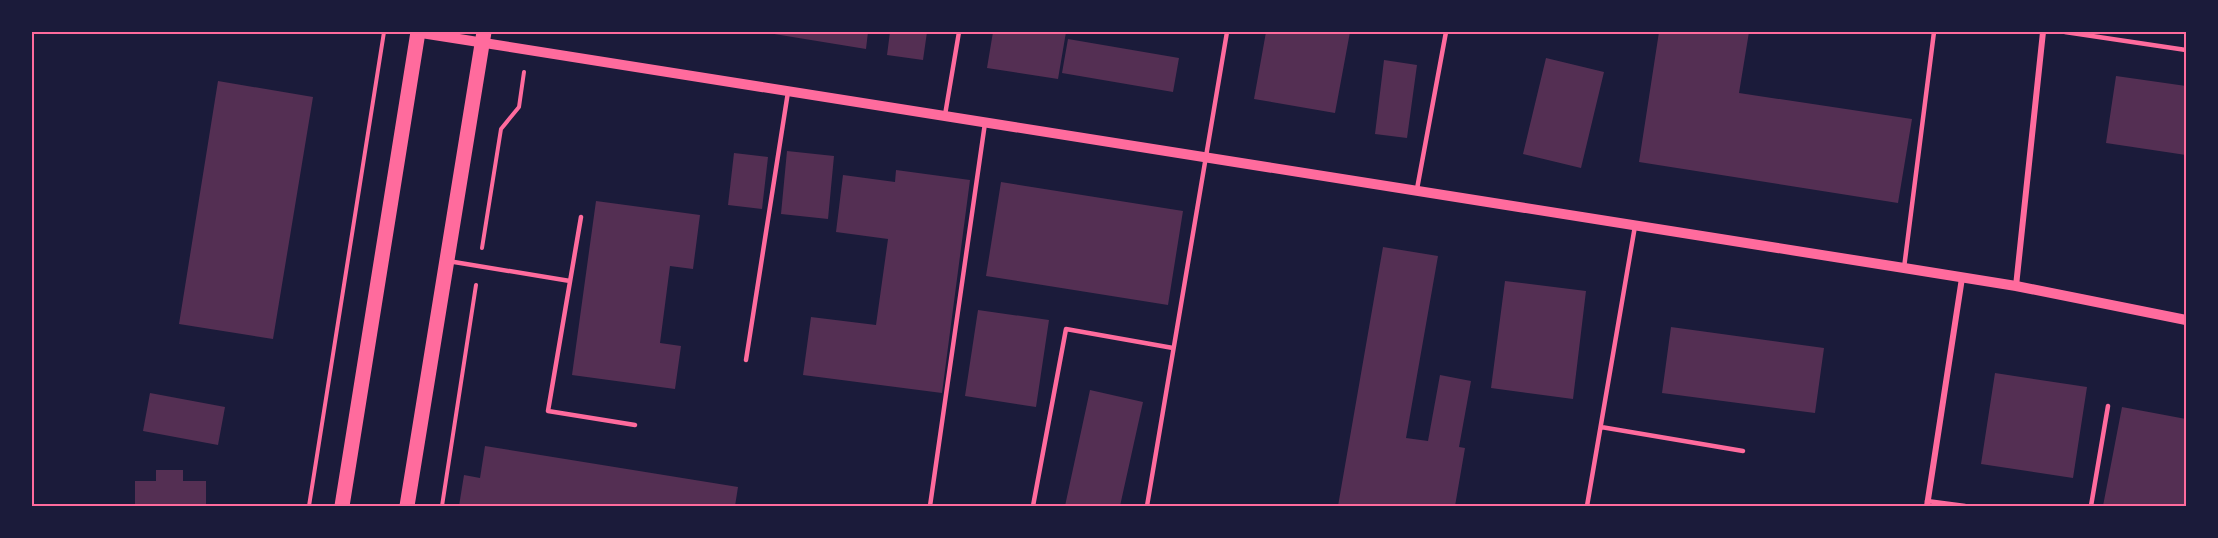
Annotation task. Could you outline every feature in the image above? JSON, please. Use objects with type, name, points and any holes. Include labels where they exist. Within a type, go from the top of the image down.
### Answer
[{"type":"main road","points":[[342,507],[417,32]]},
{"type":"main road","points":[[407,507],[483,37]]},
{"type":"street","points":[[417,32],[483,37],[788,92],[2016,286],[2187,320]]},
{"type":"street","points":[[2016,286],[2043,32]]},
{"type":"street","points":[[1927,504],[1962,278]]},
{"type":"lane","points":[[945,117],[959,32]]},
{"type":"lane","points":[[1147,507],[1227,32]]},
{"type":"lane","points":[[1417,192],[1446,32]]},
{"type":"lane","points":[[1904,268],[1934,32]]},
{"type":"lane","points":[[2065,32],[2187,50]]},
{"type":"lane","points":[[746,360],[788,92]]},
{"type":"lane","points":[[930,507],[985,123]]},
{"type":"lane","points":[[581,217],[548,411],[634,425]]},
{"type":"lane","points":[[1587,507],[1635,226]]},
{"type":"lane","points":[[447,261],[570,281]]},
{"type":"lane","points":[[1033,507],[1066,328],[1173,348]]},
{"type":"lane","points":[[2091,507],[2108,406]]},
{"type":"lane","points":[[1601,427],[1743,451]]},
{"type":"lane","points":[[1927,504],[1965,507]]},
{"type":"path","points":[[309,507],[384,32]]},
{"type":"building","points":[[762,32],[868,32],[866,49]]},
{"type":"building","points":[[890,32],[927,32],[923,60],[887,55]]},
{"type":"building","points":[[993,32],[1066,32],[1058,79],[987,68]]},
{"type":"building","points":[[1266,32],[1350,32],[1335,113],[1254,99]]},
{"type":"building","points":[[1659,32],[1749,32],[1739,93],[1912,119],[1898,203],[1639,162]]},
{"type":"building","points":[[1068,39],[1179,58],[1173,92],[1062,73]]},
{"type":"building","points":[[1546,58],[1604,72],[1581,168],[1523,154]]},
{"type":"building","points":[[1384,60],[1417,65],[1407,138],[1375,134]]},
{"type":"building","points":[[2116,76],[2186,86],[2186,155],[2106,143]]},
{"type":"building","points":[[218,81],[313,97],[273,339],[179,324]]},
{"type":"building","points":[[787,151],[834,156],[828,219],[781,214]]},
{"type":"building","points":[[734,153],[768,157],[762,209],[728,205]]},
{"type":"building","points":[[896,170],[970,180],[942,393],[803,375],[811,317],[876,325],[888,239],[836,232],[843,175],[895,182]]},
{"type":"building","points":[[1001,182],[1183,211],[1168,305],[986,276]]},
{"type":"building","points":[[596,201],[700,215],[693,269],[670,266],[660,343],[681,346],[675,389],[572,375]]},
{"type":"building","points":[[1383,247],[1438,256],[1406,438],[1428,441],[1440,375],[1471,381],[1459,447],[1465,448],[1455,506],[1338,506]]},
{"type":"building","points":[[1505,281],[1586,291],[1573,399],[1491,388]]},
{"type":"building","points":[[978,310],[1049,320],[1036,407],[965,396]]},
{"type":"building","points":[[1671,327],[1824,348],[1815,413],[1662,393]]},
{"type":"building","points":[[1995,373],[2087,387],[2073,478],[1981,464]]},
{"type":"building","points":[[1090,390],[1143,402],[1120,506],[1065,506]]},
{"type":"building","points":[[150,393],[225,407],[218,445],[143,431]]},
{"type":"building","points":[[2122,407],[2186,419],[2186,506],[2103,506]]},
{"type":"building","points":[[485,446],[738,487],[735,506],[459,506],[464,475],[480,478]]},
{"type":"building","points":[[156,470],[183,470],[183,481],[206,481],[206,506],[135,506],[135,481],[156,481]]}]
